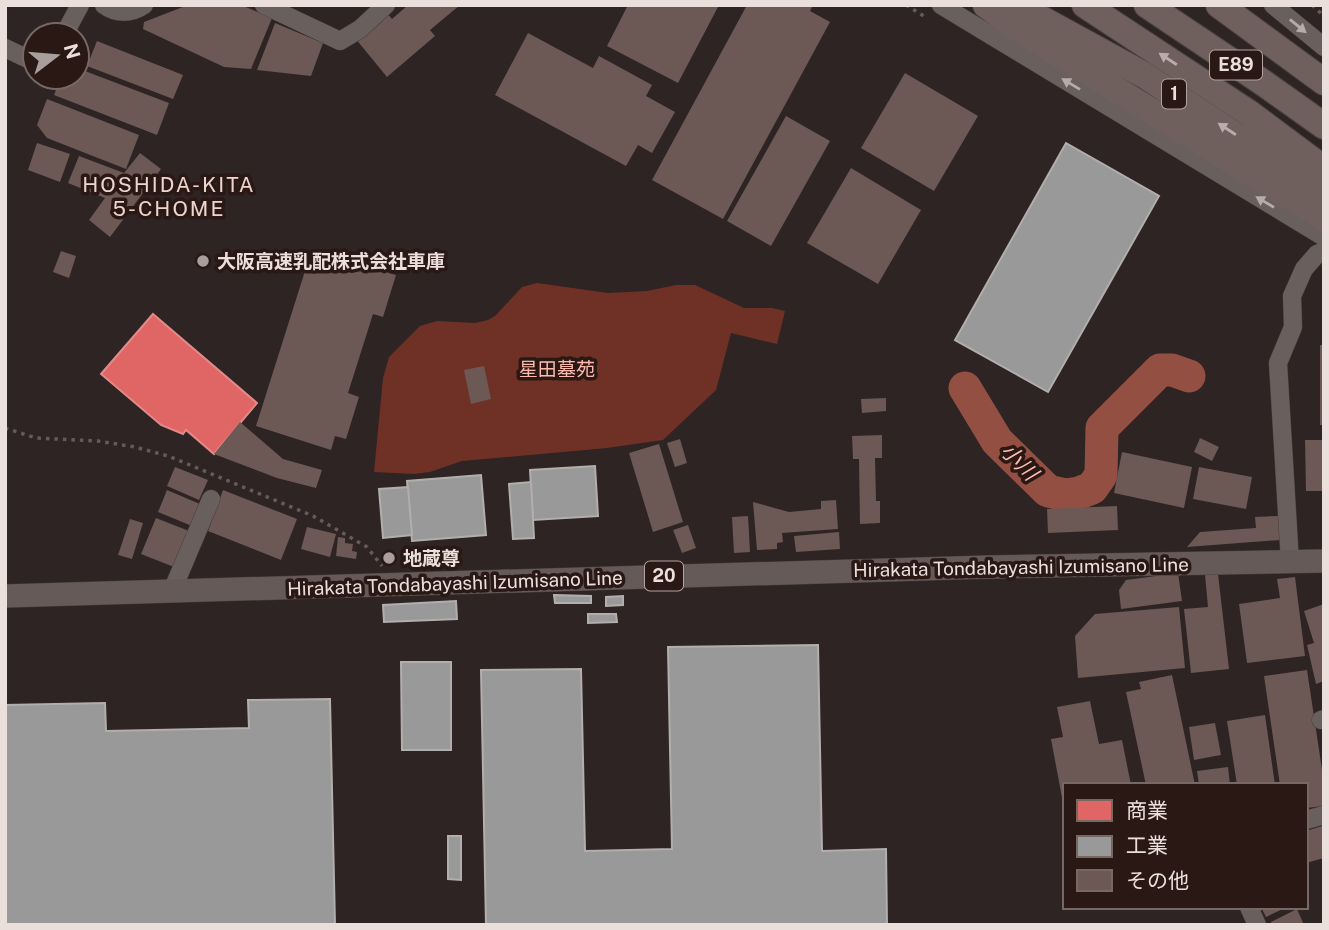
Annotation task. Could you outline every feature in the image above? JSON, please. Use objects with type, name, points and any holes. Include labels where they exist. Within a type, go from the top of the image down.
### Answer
[{"type":"highway","points":[[986,5],[1017,28],[1324,218]]},
{"type":"highway","name":"1","points":[[1016,5],[1144,75],[1324,195]]},
{"type":"highway","name":"E89","points":[[1085,5],[1249,113],[1324,169]]},
{"type":"highway","name":"E89","points":[[1147,5],[1324,126]]},
{"type":"highway","points":[[1219,5],[1318,77]]},
{"type":"highway","points":[[1242,5],[1260,18],[1318,77]]},
{"type":"main road","name":"Hirakata Tondabayashi Izumisano Line","points":[[5,596],[975,567],[1324,561]]},
{"type":"street","points":[[71,21],[80,5]]},
{"type":"street","points":[[104,5],[119,12],[130,12],[144,5]]},
{"type":"street","points":[[264,5],[340,41],[360,29],[386,5]]},
{"type":"street","points":[[940,5],[1322,251],[1304,269],[1292,296],[1293,327],[1278,363],[1290,562]]},
{"type":"street","points":[[1273,5],[1324,47]]},
{"type":"street","points":[[5,48],[21,56]]},
{"type":"street","points":[[172,591],[211,499]]},
{"type":"street","points":[[1250,909],[1257,925]]},
{"type":"path","points":[[1312,5],[1324,16]]},
{"type":"green space","name":"星田墓苑","points":[[537,283],[608,293],[695,285],[744,308],[785,311],[777,344],[731,333],[716,390],[663,440],[607,448],[462,461],[430,472],[414,474],[374,472],[383,378],[389,357],[420,326],[437,321],[475,323],[488,320],[522,287]]},
{"type":"building: 商業","points":[[153,314],[257,403],[214,454],[186,430],[183,434],[161,425],[101,374]]},
{"type":"building: 工業","points":[[1066,143],[1159,196],[1048,392],[955,340]]},
{"type":"building: 工業","points":[[595,466],[598,516],[533,520],[530,470]]},
{"type":"building: 工業","points":[[481,475],[486,535],[412,541],[407,481]]},
{"type":"building: 工業","points":[[531,482],[534,538],[513,539],[509,484]]},
{"type":"building: 工業","points":[[408,487],[412,535],[383,538],[379,489]]},
{"type":"building: 工業","points":[[554,595],[591,596],[591,603],[555,603]]},
{"type":"building: 工業","points":[[623,596],[623,605],[606,606],[606,597]]},
{"type":"building: 工業","points":[[456,601],[457,619],[384,622],[383,605]]},
{"type":"building: 工業","points":[[588,614],[616,614],[617,622],[588,623]]},
{"type":"building: 工業","points":[[818,645],[822,851],[886,849],[887,925],[486,925],[481,670],[581,669],[585,851],[672,849],[668,647]]},
{"type":"building: 工業","points":[[401,662],[451,662],[451,750],[402,750]]},
{"type":"building: 工業","points":[[330,699],[335,925],[5,925],[5,705],[105,703],[106,731],[249,728],[248,700]]},
{"type":"building: 工業","points":[[448,836],[461,836],[461,880],[448,879]]},
{"type":"building: その他","points":[[188,5],[241,5],[272,18],[251,69],[224,67],[143,29],[144,22]]},
{"type":"building: その他","points":[[408,5],[460,5],[430,30],[435,36],[387,77],[355,38],[386,12],[392,19]]},
{"type":"building: その他","points":[[628,5],[719,5],[678,83],[607,46]]},
{"type":"building: その他","points":[[747,5],[813,5],[810,11],[830,22],[723,219],[652,180]]},
{"type":"building: その他","points":[[275,23],[323,43],[311,76],[257,70]]},
{"type":"building: その他","points":[[528,33],[593,68],[599,56],[652,85],[646,96],[675,112],[652,153],[638,145],[626,166],[495,95]]},
{"type":"building: その他","points":[[97,41],[183,75],[173,99],[91,68],[91,56]]},
{"type":"building: その他","points":[[91,73],[169,103],[157,135],[54,95],[56,91],[91,91]]},
{"type":"building: その他","points":[[905,73],[978,116],[934,191],[861,148]]},
{"type":"building: その他","points":[[47,99],[139,135],[126,169],[47,138],[37,125]]},
{"type":"building: その他","points":[[786,116],[830,141],[771,246],[727,221]]},
{"type":"building: その他","points":[[37,143],[70,154],[60,182],[28,170]]},
{"type":"building: その他","points":[[140,153],[161,169],[110,237],[89,220],[105,198],[68,183],[79,156],[124,173]]},
{"type":"building: その他","points":[[851,168],[921,210],[878,284],[807,243]]},
{"type":"building: その他","points":[[61,251],[76,256],[69,278],[53,272]]},
{"type":"building: その他","points":[[311,252],[362,268],[366,254],[390,261],[386,272],[396,275],[383,317],[373,314],[348,393],[359,397],[346,439],[335,436],[331,450],[256,426]]},
{"type":"building: その他","points":[[1320,345],[1324,345],[1324,425],[1320,425]]},
{"type":"building: その他","points":[[484,366],[491,399],[471,404],[464,370]]},
{"type":"building: その他","points":[[886,398],[886,411],[862,413],[861,399]]},
{"type":"building: その他","points":[[240,422],[283,459],[322,470],[316,488],[277,478],[214,454]]},
{"type":"building: その他","points":[[882,435],[882,458],[875,458],[876,501],[880,501],[880,523],[860,524],[859,459],[853,459],[852,436]]},
{"type":"building: その他","points":[[1200,438],[1219,447],[1212,461],[1194,452]]},
{"type":"building: その他","points":[[680,439],[687,463],[675,467],[667,443]]},
{"type":"building: その他","points":[[1305,440],[1324,440],[1324,491],[1306,491]]},
{"type":"building: その他","points":[[659,444],[683,522],[653,532],[629,453]]},
{"type":"building: その他","points":[[1122,452],[1192,467],[1184,508],[1114,493]]},
{"type":"building: その他","points":[[175,467],[208,480],[199,500],[167,486]]},
{"type":"building: その他","points":[[1199,467],[1252,477],[1246,509],[1193,499]]},
{"type":"building: その他","points":[[167,490],[200,504],[192,526],[158,512]]},
{"type":"building: その他","points":[[223,490],[297,519],[281,560],[208,531]]},
{"type":"building: その他","points":[[836,500],[838,529],[782,533],[783,542],[777,543],[777,549],[757,550],[753,502],[789,512],[821,509],[821,501]]},
{"type":"building: その他","points":[[1117,506],[1118,530],[1048,533],[1047,509]]},
{"type":"building: その他","points":[[748,516],[750,552],[734,553],[732,517]]},
{"type":"building: その他","points":[[1278,516],[1280,540],[1187,547],[1200,532],[1256,528],[1255,517]]},
{"type":"building: その他","points":[[156,518],[189,531],[174,567],[141,554]]},
{"type":"building: その他","points":[[130,519],[143,523],[132,559],[118,555]]},
{"type":"building: その他","points":[[688,525],[696,548],[682,553],[673,530]]},
{"type":"building: その他","points":[[307,527],[336,534],[330,557],[301,549]]},
{"type":"building: その他","points":[[839,532],[840,549],[796,552],[794,536]]},
{"type":"building: その他","points":[[338,537],[345,538],[345,543],[353,544],[352,551],[357,552],[356,559],[336,556]]},
{"type":"building: その他","points":[[1178,573],[1182,601],[1121,609],[1119,590],[1126,580]]},
{"type":"building: その他","points":[[1218,574],[1229,669],[1191,673],[1184,609],[1208,607],[1205,575]]},
{"type":"building: その他","points":[[1295,577],[1305,656],[1247,663],[1239,604],[1280,598],[1277,579]]},
{"type":"building: その他","points":[[1324,604],[1324,681],[1316,684],[1307,645],[1314,643],[1304,611]]},
{"type":"building: その他","points":[[1179,607],[1185,668],[1078,678],[1075,636],[1095,614]]},
{"type":"building: その他","points":[[1307,670],[1324,783],[1324,806],[1308,808],[1308,783],[1280,783],[1264,676]]},
{"type":"building: その他","points":[[1172,675],[1195,783],[1146,783],[1126,692],[1141,689],[1139,682]]},
{"type":"building: その他","points":[[1090,701],[1099,744],[1122,740],[1131,783],[1063,783],[1063,803],[1051,739],[1063,737],[1057,707]]},
{"type":"building: その他","points":[[1265,715],[1275,783],[1237,783],[1227,721]]},
{"type":"building: その他","points":[[1215,723],[1221,755],[1194,760],[1189,727]]},
{"type":"building: その他","points":[[1228,767],[1230,783],[1199,783],[1197,771]]},
{"type":"building: その他","points":[[1322,826],[1324,858],[1308,862],[1308,830]]},
{"type":"building: その他","points":[[1262,909],[1283,909],[1266,917]]},
{"type":"building: その他","points":[[1297,909],[1304,925],[1272,925],[1271,922]]},
{"type":"waterway","name":"小川","points":[[965,388],[997,441],[1048,491],[1066,495],[1092,488],[1101,475],[1102,428],[1160,370],[1172,370],[1189,376]]},
{"type":"place","name":"大阪高速乳配株式会社車庫","points":[[203,261]]},
{"type":"place","name":"地蔵尊","points":[[389,558]]},
{"type":"district","name":"HOSHIDA-KITA 5-CHOME","points":[[169,197]]}]
